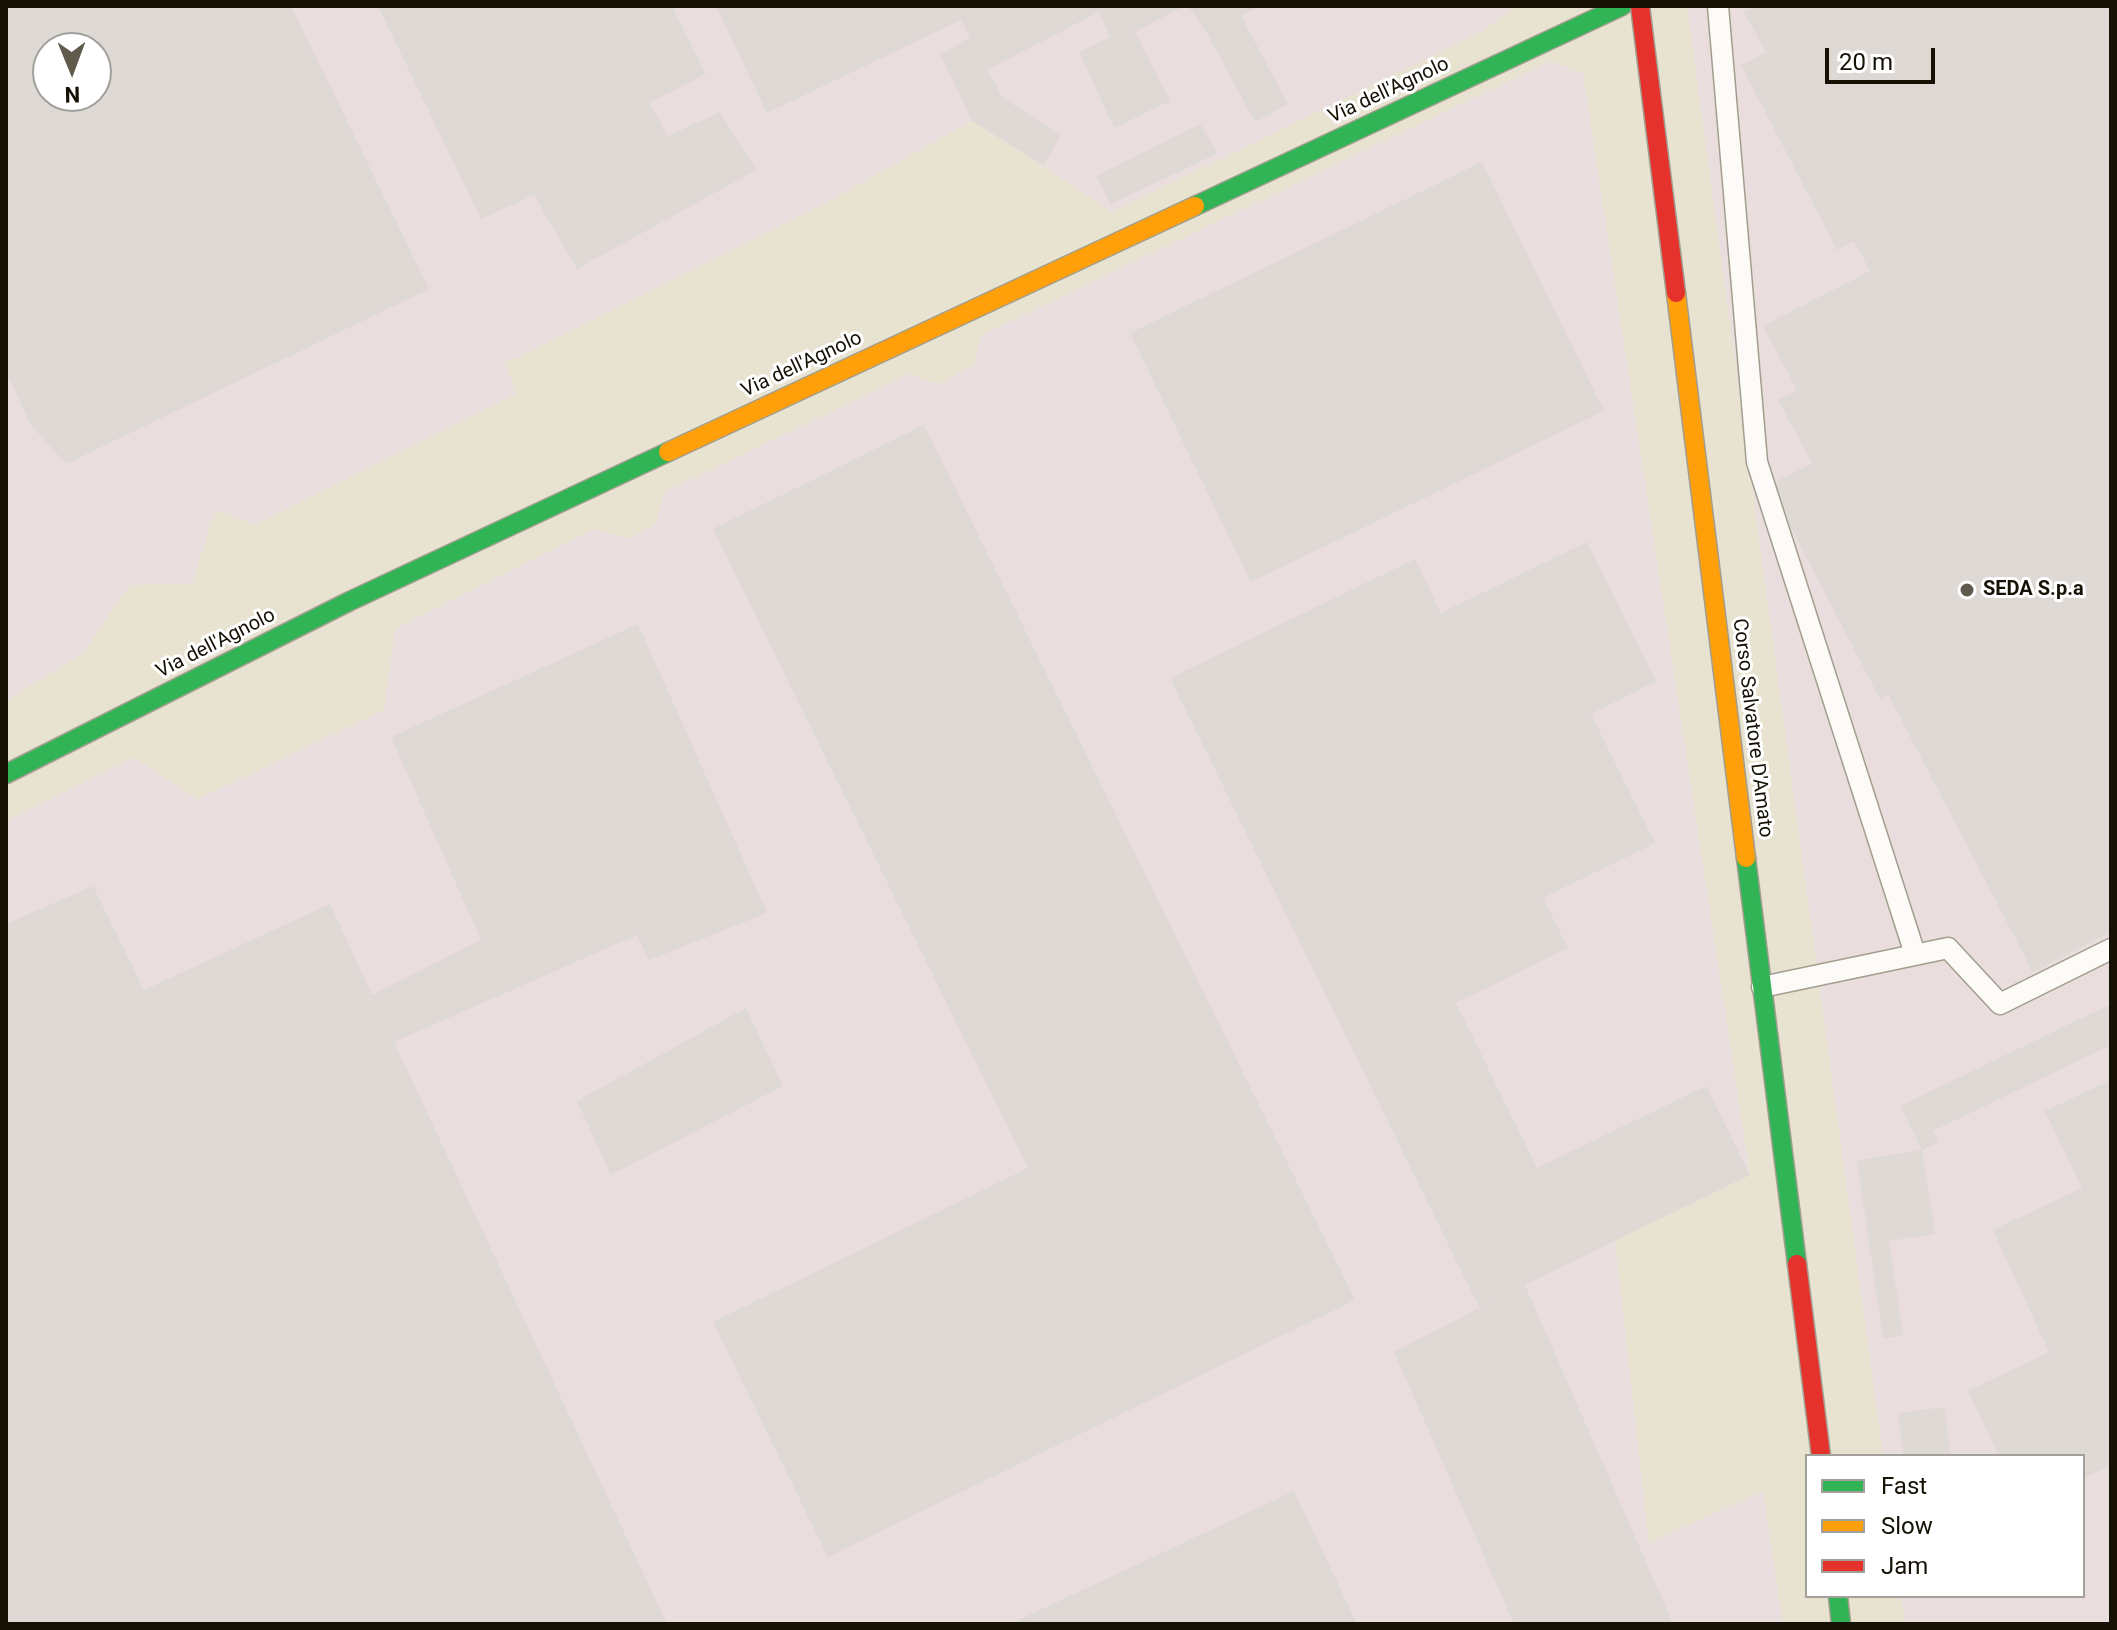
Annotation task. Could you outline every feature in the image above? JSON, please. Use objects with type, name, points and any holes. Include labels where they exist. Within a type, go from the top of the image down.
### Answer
[{"type":"street","name":"Via dell'Agnolo","points":[[6,774],[350,601],[1622,6]]},
{"type":"street","name":"Corso Salvatore D'Amato","points":[[1640,6],[1821,1454]]},
{"type":"street","points":[[1838,1598],[1841,1624]]},
{"type":"lane","points":[[1718,6],[1757,462],[1915,954]]},
{"type":"lane","points":[[1762,987],[1948,948],[2000,1004],[2111,949]]},
{"type":"shaded area","points":[[6,6],[1518,6],[1481,32],[1112,212],[972,121],[829,201],[520,357],[504,362],[517,393],[256,525],[215,510],[192,584],[130,585],[82,654],[6,701]]},
{"type":"shaded area","points":[[1687,6],[2111,6],[2111,1624],[1905,1624],[1901,1598],[2085,1598],[2085,1454],[1883,1454]]},
{"type":"shaded area","points":[[1550,61],[1583,73],[1750,1175],[1615,1241],[1649,1543],[1763,1491],[1783,1624],[6,1624],[6,821],[134,758],[198,799],[384,710],[395,629],[594,529],[628,539],[657,524],[663,493],[909,374],[939,384],[974,365],[982,335]]},
{"type":"building","points":[[6,6],[291,6],[429,289],[66,464],[31,425],[6,372]]},
{"type":"building","points":[[378,6],[672,6],[706,74],[649,103],[668,136],[720,112],[756,170],[577,269],[534,195],[481,219]]},
{"type":"building","points":[[716,6],[1184,6],[1135,32],[1170,101],[1114,128],[1079,52],[1110,37],[1099,12],[987,70],[1003,98],[1061,135],[1043,165],[972,121],[941,55],[970,37],[961,20],[767,113]]},
{"type":"building","points":[[1188,6],[1260,6],[1241,16],[1288,104],[1255,122],[1208,35]]},
{"type":"building","name":"SEDA S.p.a","points":[[1755,6],[2111,6],[2111,932],[2033,972],[1888,694],[1880,699],[1769,485],[1812,463],[1778,400],[1797,390],[1763,326],[1870,271],[1854,241],[1837,250],[1741,65],[1766,52],[1744,12]]},
{"type":"building","points":[[1200,124],[1218,153],[1111,204],[1096,176]]},
{"type":"building","points":[[1482,162],[1604,411],[1251,582],[1130,333]]},
{"type":"building","points":[[924,425],[1355,1300],[828,1557],[713,1322],[1028,1168],[713,529]]},
{"type":"building","points":[[1587,542],[1656,681],[1591,714],[1655,843],[1543,898],[1568,948],[1456,1003],[1537,1168],[1706,1086],[1750,1175],[1525,1285],[1673,1624],[1514,1624],[1394,1352],[1491,1302],[1479,1307],[1170,678],[1415,559],[1441,613]]},
{"type":"building","points":[[638,624],[767,913],[649,960],[637,935],[394,1042],[667,1624],[6,1624],[6,924],[93,886],[144,990],[330,904],[372,995],[481,940],[391,737]]},
{"type":"building","points":[[2111,1004],[2111,1045],[1933,1131],[1938,1142],[1922,1150],[1900,1106]]},
{"type":"building","points":[[746,1008],[783,1086],[611,1175],[577,1101]]},
{"type":"building","points":[[2111,1080],[2111,1465],[2085,1478],[2085,1454],[1998,1454],[1968,1391],[2049,1352],[1993,1230],[2082,1188],[2045,1111]]},
{"type":"building","points":[[1922,1150],[1935,1234],[1889,1241],[1903,1336],[1883,1339],[1857,1160]]},
{"type":"building","points":[[1944,1407],[1951,1454],[1904,1454],[1898,1413]]},
{"type":"building","points":[[1294,1491],[1357,1624],[1010,1624]]},
{"type":"traffic: fast","points":[[1195,206],[1622,6]]},
{"type":"traffic: fast","points":[[6,774],[350,601],[668,452]]},
{"type":"traffic: fast","points":[[1746,858],[1797,1264]]},
{"type":"traffic: fast","points":[[1838,1598],[1841,1624]]},
{"type":"traffic: slow","points":[[668,452],[1195,206]]},
{"type":"traffic: slow","points":[[1676,293],[1746,858]]},
{"type":"traffic: jam","points":[[1640,6],[1676,293]]},
{"type":"traffic: jam","points":[[1797,1264],[1821,1454]]},
{"type":"place","name":"SEDA S.p.a","points":[[1967,590]]}]
